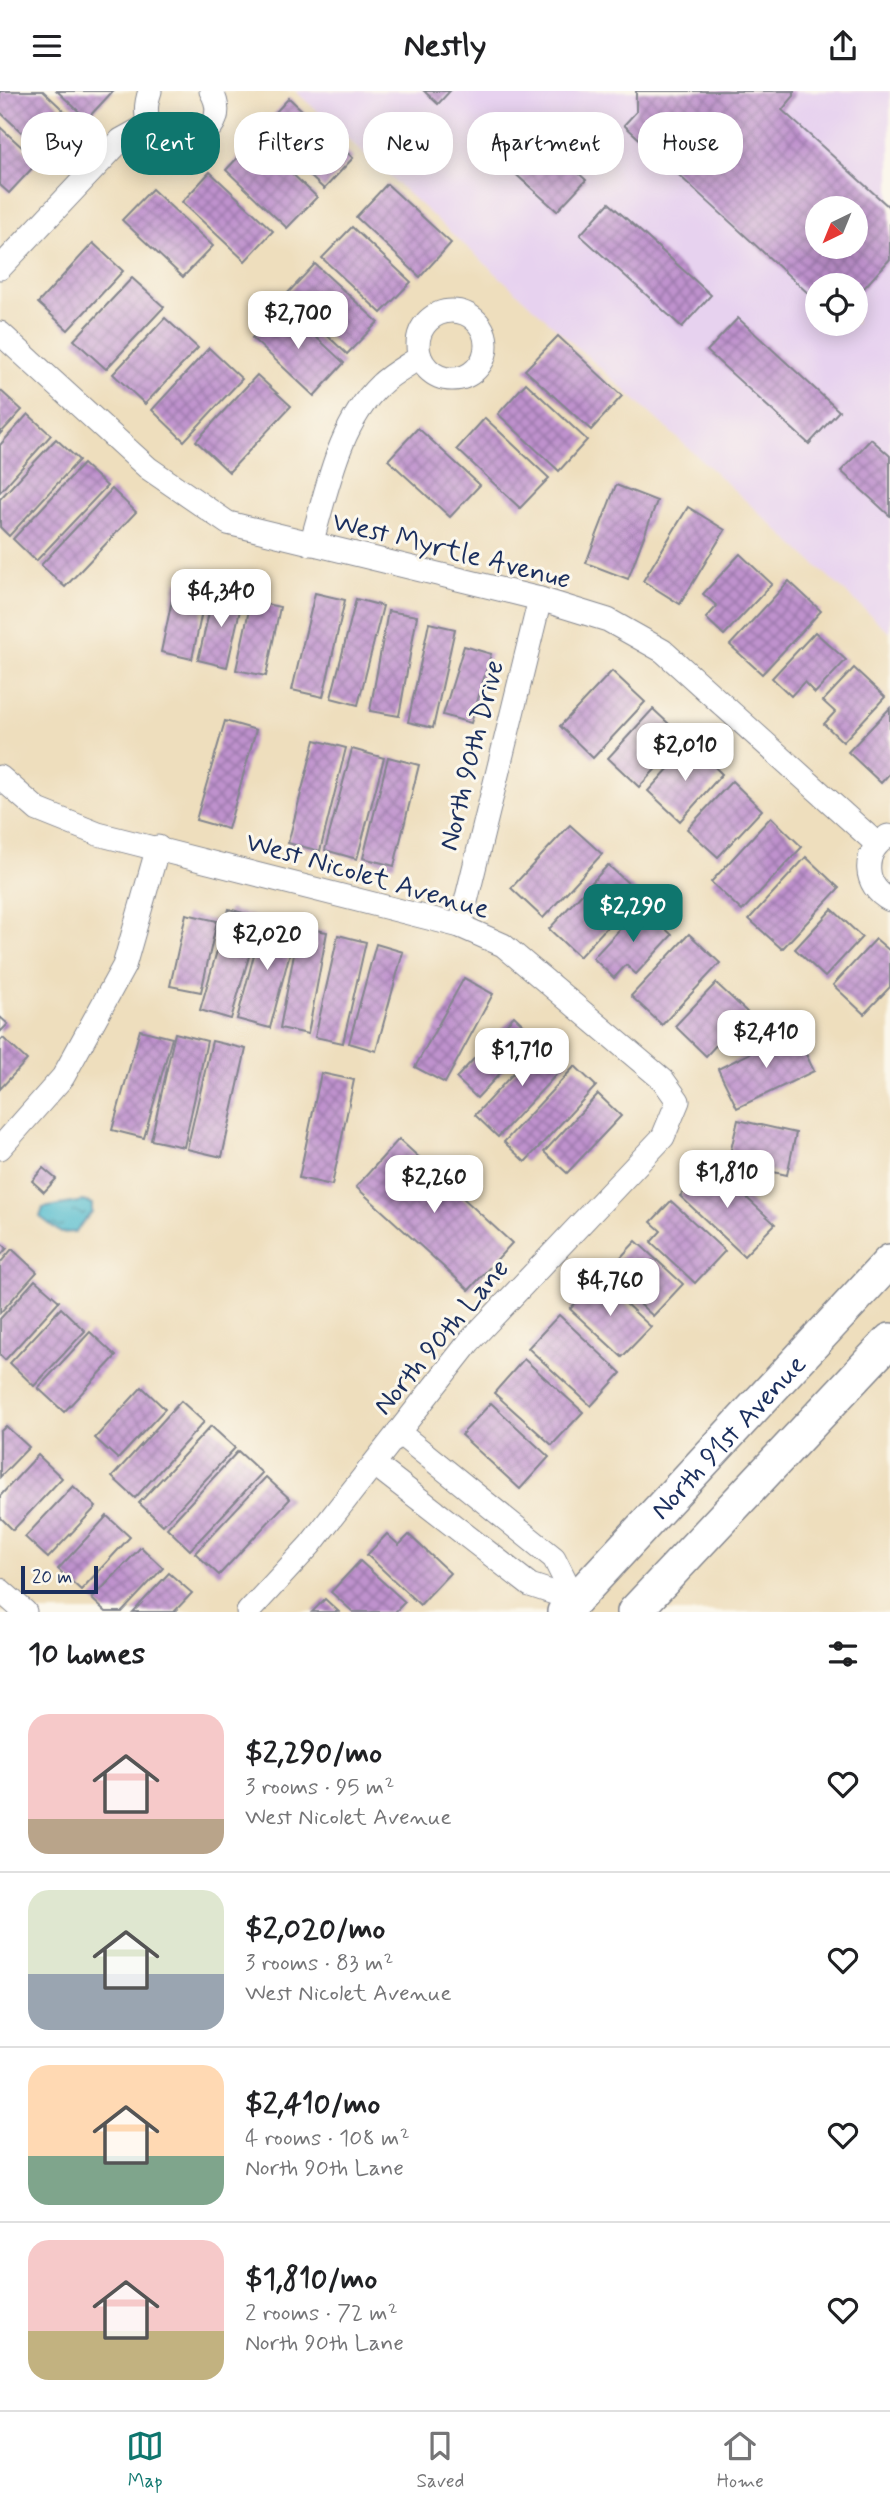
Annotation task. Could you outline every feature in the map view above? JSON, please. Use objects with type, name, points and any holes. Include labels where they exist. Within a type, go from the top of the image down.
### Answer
[{"type":"main road","name":"North 91st Avenue","points":[[573,1608],[890,1261]]},
{"type":"main road","name":"North 91st Avenue","points":[[634,1612],[890,1340]]},
{"type":"street","points":[[148,112],[146,101],[150,91]]},
{"type":"street","points":[[211,91],[215,112]]},
{"type":"street","points":[[0,268],[121,140]]},
{"type":"street","name":"West Myrtle Avenue","points":[[0,333],[148,468],[228,523],[540,599],[608,620],[663,651],[883,840]]},
{"type":"street","points":[[311,544],[333,467],[356,414],[380,385],[419,357]]},
{"type":"street","name":"North 90th Drive","points":[[460,926],[540,599]]},
{"type":"street","name":"West Nicolet Avenue","points":[[0,777],[38,810],[98,834],[158,847],[460,926],[503,945],[663,1080],[678,1101]]},
{"type":"street","points":[[883,840],[868,866],[869,877],[874,888],[890,900]]},
{"type":"street","points":[[0,1148],[63,1077],[124,966],[158,847]]},
{"type":"street","name":"North 90th Lane","points":[[248,1612],[310,1545],[500,1305],[663,1137],[678,1101]]},
{"type":"street","points":[[398,1432],[554,1558],[573,1608]]},
{"type":"street","points":[[374,1464],[530,1585],[573,1608]]},
{"type":"street","points":[[0,1590],[24,1612]]},
{"type":"shaded area","points":[[295,91],[890,91],[890,633],[388,175],[453,175],[453,112],[363,112],[363,153],[349,140],[349,112],[318,112]]},
{"type":"water","points":[[83,1201],[92,1204],[92,1212],[75,1232],[61,1233],[40,1217],[43,1208]]},
{"type":"building","points":[[0,91],[43,91],[65,112],[21,112],[21,132],[0,112]]},
{"type":"building","points":[[57,91],[113,91],[94,112],[80,112]]},
{"type":"building","points":[[424,91],[450,91],[438,104]]},
{"type":"building","points":[[636,91],[794,91],[794,96],[782,110],[890,208],[890,259],[868,284],[868,273],[805,273],[805,290],[679,175],[743,175],[743,112],[638,112],[638,138],[624,125],[636,112]]},
{"type":"building","points":[[289,98],[304,112],[276,112]]},
{"type":"building","points":[[0,127],[21,146],[21,175],[26,175],[9,193],[0,185]]},
{"type":"building","points":[[234,161],[234,175],[293,175],[317,197],[287,228],[226,170]]},
{"type":"building","points":[[207,175],[213,175],[273,231],[245,261],[182,202]]},
{"type":"building","points":[[309,175],[337,175],[324,189]]},
{"type":"building","points":[[517,175],[581,175],[586,180],[557,211]]},
{"type":"building","points":[[387,184],[451,243],[420,277],[356,217]]},
{"type":"building","points":[[152,189],[213,246],[183,277],[122,220]]},
{"type":"building","points":[[609,203],[711,295],[682,327],[580,235]]},
{"type":"building","points":[[352,227],[411,282],[381,313],[322,258]]},
{"type":"building","points":[[93,243],[123,271],[68,330],[38,303]]},
{"type":"building","points":[[315,264],[378,322],[347,354],[285,296]]},
{"type":"building","points":[[132,278],[164,307],[106,369],[74,340]]},
{"type":"building","points":[[282,305],[344,363],[314,396],[252,338]]},
{"type":"building","points":[[165,318],[198,348],[145,404],[113,374]]},
{"type":"building","points":[[738,318],[839,411],[809,444],[707,351]]},
{"type":"building","points":[[558,336],[622,396],[591,430],[525,370]]},
{"type":"building","points":[[209,348],[242,379],[184,441],[152,410]]},
{"type":"building","points":[[257,375],[291,406],[229,472],[196,441]]},
{"type":"building","points":[[526,383],[587,440],[559,471],[498,414]]},
{"type":"building","points":[[0,390],[22,410],[0,434]]},
{"type":"building","points":[[28,414],[51,435],[0,492],[0,445]]},
{"type":"building","points":[[485,418],[549,478],[520,508],[457,449]]},
{"type":"building","points":[[418,428],[480,485],[450,517],[388,460]]},
{"type":"building","points":[[56,439],[79,460],[9,536],[0,527],[0,499]]},
{"type":"building","points":[[871,439],[890,456],[890,516],[841,471]]},
{"type":"building","points":[[83,464],[107,486],[36,561],[13,539]]},
{"type":"building","points":[[616,485],[657,501],[628,579],[586,563]]},
{"type":"building","points":[[112,489],[136,512],[65,587],[41,565]]},
{"type":"building","points":[[688,507],[725,530],[680,604],[643,581]]},
{"type":"building","points":[[740,554],[772,584],[724,635],[706,618],[717,606],[703,594]]},
{"type":"building","points":[[176,581],[207,588],[192,659],[161,652]]},
{"type":"building","points":[[789,581],[821,611],[762,674],[730,645]]},
{"type":"building","points":[[214,591],[243,597],[227,667],[198,660]]},
{"type":"building","points":[[315,593],[345,600],[323,697],[292,690]]},
{"type":"building","points":[[356,599],[383,606],[358,705],[331,698]]},
{"type":"building","points":[[251,601],[280,607],[266,676],[236,670]]},
{"type":"building","points":[[388,611],[417,616],[399,716],[370,711]]},
{"type":"building","points":[[429,623],[455,629],[433,728],[408,722]]},
{"type":"building","points":[[815,632],[846,660],[815,693],[804,682],[791,696],[772,678]]},
{"type":"building","points":[[464,646],[491,654],[471,723],[443,715]]},
{"type":"building","points":[[854,668],[885,697],[843,742],[824,724],[835,712],[823,701]]},
{"type":"building","points":[[612,671],[645,702],[593,758],[560,726]]},
{"type":"building","points":[[890,708],[890,773],[881,783],[848,752]]},
{"type":"building","points":[[653,709],[684,738],[639,787],[608,758]]},
{"type":"building","points":[[225,721],[256,730],[228,829],[196,820]]},
{"type":"building","points":[[315,740],[346,748],[320,851],[288,843]]},
{"type":"building","points":[[691,744],[722,774],[680,821],[648,791]]},
{"type":"building","points":[[352,749],[384,758],[357,859],[325,850]]},
{"type":"building","points":[[388,757],[419,765],[394,866],[363,858]]},
{"type":"building","points":[[732,781],[762,810],[718,857],[687,829]]},
{"type":"building","points":[[771,817],[802,847],[742,911],[711,882]]},
{"type":"building","points":[[570,825],[602,854],[543,918],[511,888]]},
{"type":"building","points":[[806,857],[839,888],[782,949],[749,919]]},
{"type":"building","points":[[608,865],[639,893],[579,957],[549,929]]},
{"type":"building","points":[[641,906],[672,935],[636,974],[626,965],[614,978],[593,958]]},
{"type":"building","points":[[229,909],[260,918],[231,1019],[200,1010]]},
{"type":"building","points":[[832,909],[862,937],[825,977],[795,949]]},
{"type":"building","points":[[186,914],[217,921],[201,992],[170,986]]},
{"type":"building","points":[[264,917],[297,926],[270,1028],[237,1019]]},
{"type":"building","points":[[299,927],[327,932],[308,1034],[280,1028]]},
{"type":"building","points":[[689,934],[720,963],[662,1025],[631,996]]},
{"type":"building","points":[[338,935],[366,942],[343,1043],[315,1037]]},
{"type":"building","points":[[876,939],[890,951],[890,987],[864,1014],[833,985]]},
{"type":"building","points":[[376,944],[403,952],[376,1051],[349,1043]]},
{"type":"building","points":[[464,978],[493,994],[445,1083],[415,1067]]},
{"type":"building","points":[[716,983],[747,1012],[706,1056],[675,1026]]},
{"type":"building","points":[[514,1016],[535,1036],[477,1098],[456,1078]]},
{"type":"building","points":[[0,1017],[8,1024],[0,1032]]},
{"type":"building","points":[[140,1030],[172,1038],[144,1138],[112,1130]]},
{"type":"building","points":[[795,1031],[814,1071],[737,1108],[718,1069]]},
{"type":"building","points":[[175,1033],[207,1041],[184,1147],[151,1140]]},
{"type":"building","points":[[3,1038],[27,1060],[0,1089],[0,1041]]},
{"type":"building","points":[[545,1039],[569,1061],[498,1137],[475,1115]]},
{"type":"building","points":[[212,1041],[246,1049],[222,1157],[187,1149]]},
{"type":"building","points":[[575,1066],[596,1086],[525,1162],[504,1142]]},
{"type":"building","points":[[321,1073],[354,1080],[332,1185],[299,1178]]},
{"type":"building","points":[[598,1094],[621,1116],[567,1173],[544,1152]]},
{"type":"building","points":[[738,1120],[796,1133],[787,1175],[728,1162]]},
{"type":"building","points":[[399,1139],[512,1243],[469,1290],[356,1187]]},
{"type":"building","points":[[710,1164],[775,1224],[744,1256],[680,1196]]},
{"type":"building","points":[[43,1168],[56,1179],[44,1192],[32,1181]]},
{"type":"building","points":[[671,1201],[725,1251],[695,1283],[651,1242],[661,1231],[651,1222]]},
{"type":"building","points":[[636,1241],[683,1284],[653,1316],[606,1273]]},
{"type":"building","points":[[0,1242],[7,1248],[0,1256]]},
{"type":"building","points":[[12,1249],[37,1272],[0,1313],[0,1263]]},
{"type":"building","points":[[598,1278],[651,1327],[622,1357],[570,1309]]},
{"type":"building","points":[[35,1280],[59,1301],[5,1360],[0,1355],[0,1319]]},
{"type":"building","points":[[61,1308],[85,1331],[34,1386],[10,1363]]},
{"type":"building","points":[[559,1315],[621,1373],[591,1406],[528,1348]]},
{"type":"building","points":[[90,1332],[116,1356],[64,1412],[38,1388]]},
{"type":"building","points":[[524,1359],[583,1412],[552,1445],[494,1393]]},
{"type":"building","points":[[142,1387],[165,1409],[118,1459],[95,1438]]},
{"type":"building","points":[[181,1401],[204,1422],[135,1498],[112,1477]]},
{"type":"building","points":[[491,1403],[549,1457],[520,1489],[461,1435]]},
{"type":"building","points":[[6,1426],[29,1447],[0,1477],[0,1432]]},
{"type":"building","points":[[211,1426],[235,1448],[163,1525],[139,1503]]},
{"type":"building","points":[[238,1451],[262,1473],[190,1550],[167,1528]]},
{"type":"building","points":[[38,1455],[62,1478],[13,1530],[0,1517],[0,1496]]},
{"type":"building","points":[[266,1477],[290,1499],[219,1575],[195,1553]]},
{"type":"building","points":[[73,1486],[96,1507],[48,1558],[25,1537]]},
{"type":"building","points":[[107,1516],[130,1537],[81,1590],[58,1569]]},
{"type":"building","points":[[387,1534],[399,1545],[409,1535],[450,1573],[420,1605],[367,1555]]},
{"type":"building","points":[[141,1547],[163,1568],[122,1612],[106,1612],[92,1599]]},
{"type":"building","points":[[360,1561],[405,1602],[395,1612],[353,1612],[331,1592]]},
{"type":"building","points":[[169,1573],[192,1593],[174,1612],[133,1612]]},
{"type":"building","points":[[325,1599],[339,1612],[312,1612]]}]
